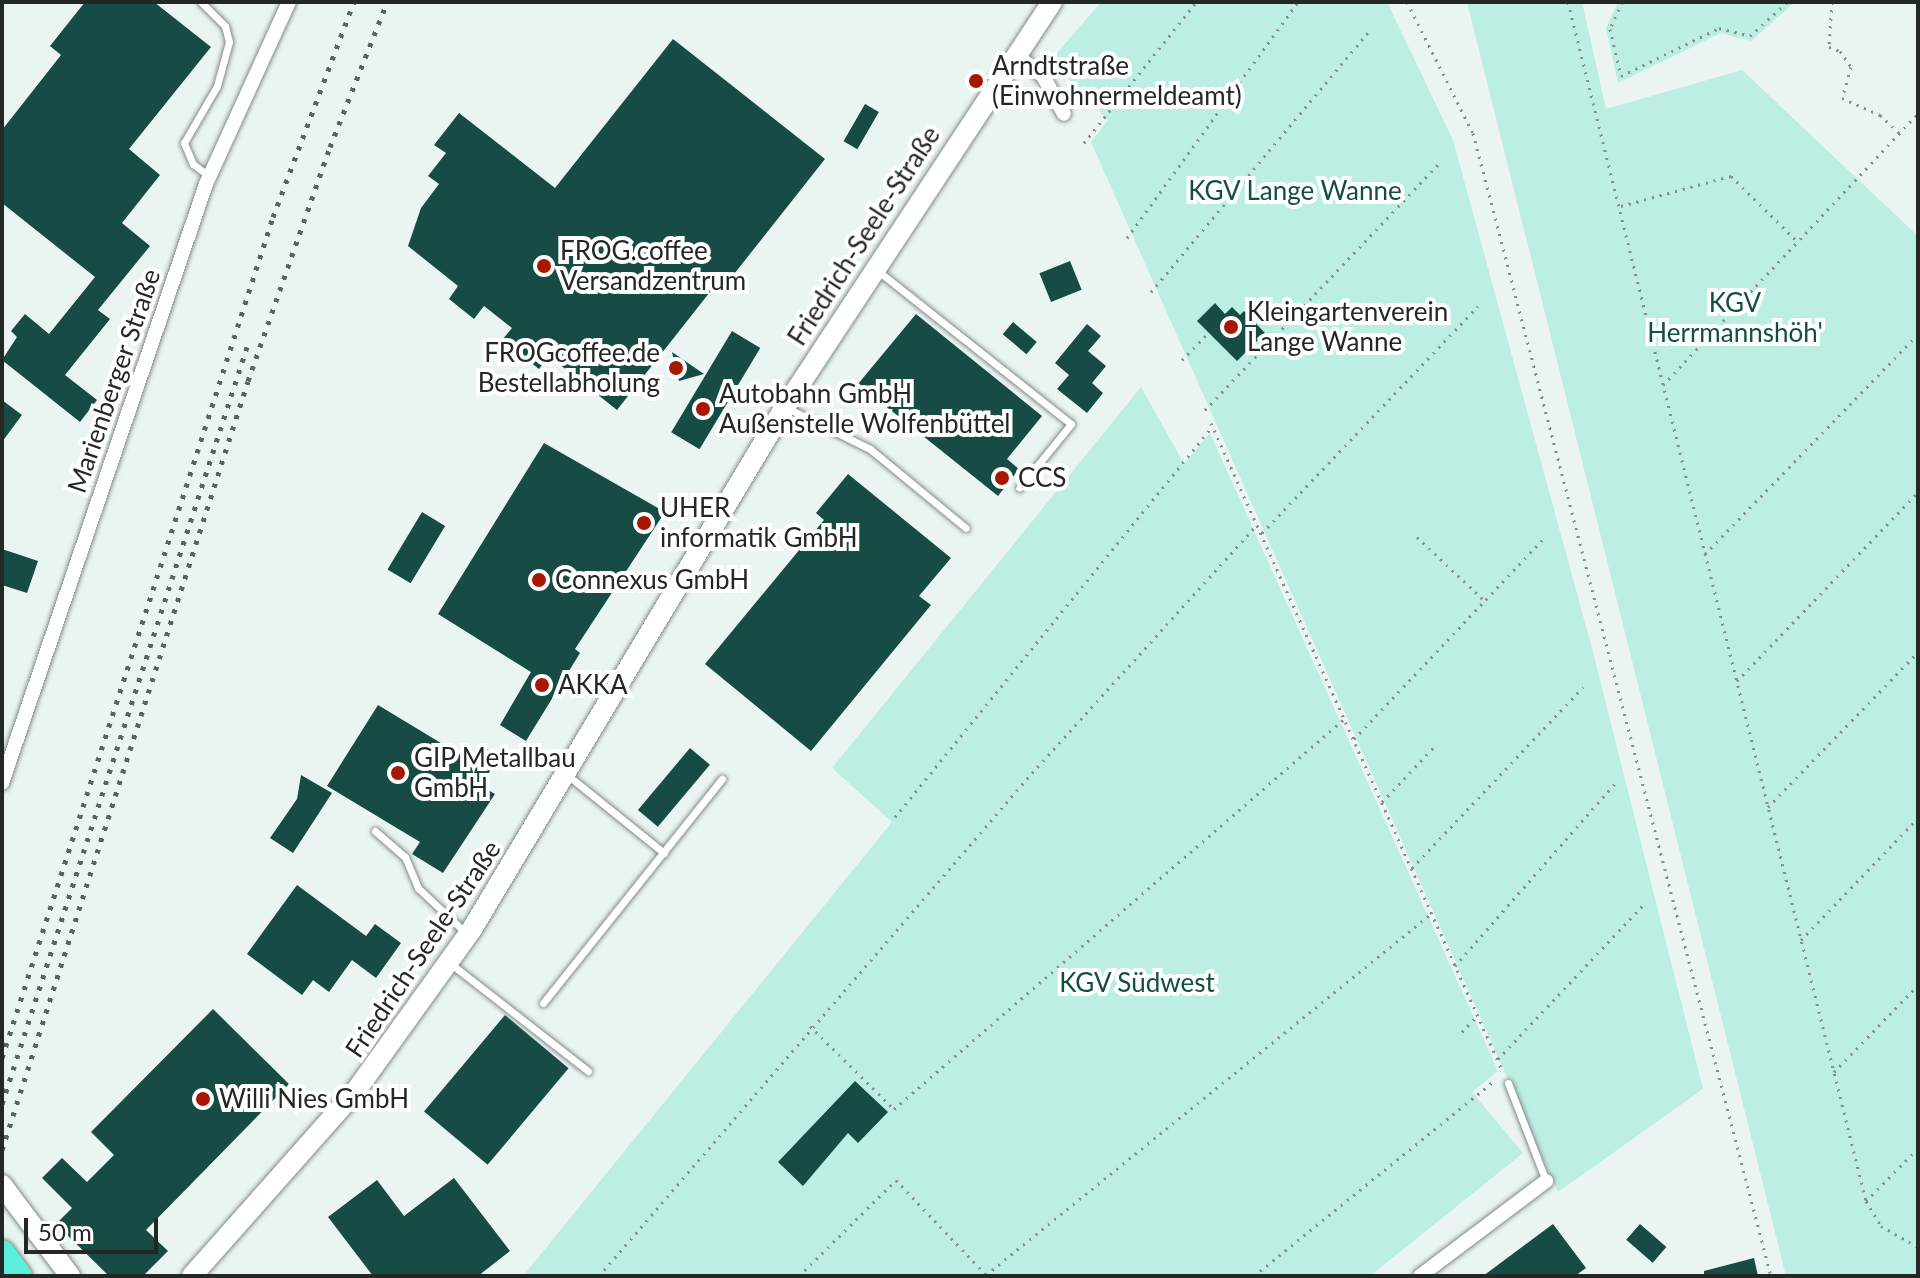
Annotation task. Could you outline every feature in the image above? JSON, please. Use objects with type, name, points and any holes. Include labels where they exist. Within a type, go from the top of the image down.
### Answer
[{"type":"highway","points":[[2,1253],[19,1276]]},
{"type":"street","name":"Marienberger Straße","points":[[2,783],[209,176],[289,2]]},
{"type":"street","name":"Friedrich-Seele-Straße","points":[[192,1276],[339,1112],[449,963],[785,407],[873,268],[1052,2]]},
{"type":"street","points":[[1016,55],[1043,76],[1064,114]]},
{"type":"street","points":[[1420,1276],[1546,1181]]},
{"type":"street","points":[[2,1185],[70,1276]]},
{"type":"lane","points":[[201,2],[225,26],[229,42],[217,86],[184,143],[193,164],[209,176]]},
{"type":"lane","points":[[873,268],[1071,424],[1019,488]]},
{"type":"lane","points":[[785,407],[870,449],[966,528]]},
{"type":"lane","points":[[566,774],[664,853]]},
{"type":"lane","points":[[543,1003],[722,779]]},
{"type":"lane","points":[[375,831],[405,857],[418,888],[468,934]]},
{"type":"lane","points":[[449,963],[588,1071]]},
{"type":"lane","points":[[1508,1083],[1546,1181]]},
{"type":"path","points":[[1084,143],[1196,2]]},
{"type":"path","points":[[1127,238],[1298,2]]},
{"type":"path","points":[[1407,2],[1473,133],[1771,1276]]},
{"type":"path","points":[[1568,2],[1866,1201],[1881,1226],[1918,1247]]},
{"type":"path","points":[[1622,2],[1610,29],[1621,76],[1719,28],[1750,36],[1787,2]]},
{"type":"path","points":[[1832,2],[1829,47],[1840,51],[1851,67],[1842,98],[1880,115],[1899,133]]},
{"type":"path","points":[[1151,292],[1370,30]]},
{"type":"path","points":[[1663,385],[1918,113]]},
{"type":"path","points":[[1205,410],[1441,161]]},
{"type":"path","points":[[1619,207],[1731,176],[1798,242]]},
{"type":"path","points":[[1262,533],[1478,306]]},
{"type":"path","points":[[1182,360],[1209,332]]},
{"type":"path","points":[[1705,554],[1918,334]]},
{"type":"path","points":[[895,817],[1211,425],[1508,1083]]},
{"type":"path","points":[[1737,681],[1918,492]]},
{"type":"path","points":[[599,1276],[810,1026],[1258,524]]},
{"type":"path","points":[[1417,537],[1485,601]]},
{"type":"path","points":[[1354,739],[1542,540]]},
{"type":"path","points":[[1768,807],[1918,652]]},
{"type":"path","points":[[1412,868],[1583,687]]},
{"type":"path","points":[[810,1026],[894,1109],[1344,719]]},
{"type":"path","points":[[1382,802],[1435,746]]},
{"type":"path","points":[[1455,966],[1618,780]]},
{"type":"path","points":[[1801,940],[1918,818]]},
{"type":"path","points":[[1498,1059],[1644,904]]},
{"type":"path","points":[[799,1276],[896,1180],[986,1275],[1432,913]]},
{"type":"path","points":[[1834,1072],[1918,985]]},
{"type":"path","points":[[1462,1032],[1478,1015]]},
{"type":"path","points":[[1254,1276],[1504,1073]]},
{"type":"path","points":[[1866,1201],[1918,1148]]},
{"type":"green space","name":"KGV Lange Wanne","points":[[1101,2],[1387,2],[1453,140],[1593,652],[1703,1089],[1558,1192],[1091,142],[1108,120],[1051,60]]},
{"type":"green space","name":"KGV Herrmannshöh'","points":[[1467,2],[1582,2],[1606,109],[1742,70],[1918,236],[1918,1276],[1786,1276]]},
{"type":"green space","points":[[1618,2],[1795,2],[1751,41],[1721,33],[1618,83],[1606,28]]},
{"type":"green space","name":"KGV Südwest","points":[[1141,387],[1184,464],[1210,433],[1498,1071],[1472,1092],[1523,1153],[1370,1276],[523,1276],[892,822],[832,768]]},
{"type":"building","points":[[85,2],[154,2],[211,47],[129,149],[160,175],[122,223],[150,246],[98,310],[110,319],[65,375],[97,400],[80,422],[2,360],[17,337],[11,331],[25,314],[49,334],[95,277],[2,203],[2,130],[61,55],[50,46]]},
{"type":"building","points":[[673,39],[825,159],[723,288],[717,283],[617,410],[549,356],[539,369],[502,340],[512,328],[484,306],[474,319],[449,299],[458,286],[408,246],[421,208],[439,184],[428,176],[446,153],[434,145],[459,113],[555,188]]},
{"type":"building","points":[[865,104],[879,112],[857,149],[844,141]]},
{"type":"building","points":[[1070,261],[1082,290],[1051,302],[1039,273]]},
{"type":"building","name":"Kleingartenverein Lange Wanne","points":[[1215,303],[1225,314],[1232,307],[1240,315],[1244,311],[1265,333],[1237,361],[1197,321]]},
{"type":"building","points":[[916,314],[1042,416],[1007,459],[1019,469],[998,496],[858,384]]},
{"type":"building","points":[[1013,322],[1037,342],[1026,354],[1003,334]]},
{"type":"building","points":[[1087,324],[1101,336],[1088,351],[1106,366],[1092,383],[1103,393],[1087,413],[1057,389],[1069,375],[1055,363]]},
{"type":"building","name":"Autobahn GmbH Außenstelle Wolfenbüttel","points":[[732,331],[760,348],[700,449],[671,432]]},
{"type":"building","points":[[672,352],[704,374],[679,381]]},
{"type":"building","points":[[2,400],[22,415],[2,442]]},
{"type":"building","name":"Connexus GmbH","points":[[544,443],[665,512],[575,649],[580,653],[526,741],[500,725],[531,672],[438,614]]},
{"type":"building","points":[[848,474],[951,558],[919,596],[931,605],[811,751],[705,664],[824,520],[816,513]]},
{"type":"building","points":[[422,512],[445,526],[411,583],[387,569]]},
{"type":"building","points":[[2,549],[38,561],[27,593],[2,585]]},
{"type":"building","name":"GIP Metallbau GmbH","points":[[378,705],[469,760],[479,744],[499,756],[481,786],[495,794],[443,873],[412,854],[420,842],[327,786]]},
{"type":"building","points":[[690,748],[710,765],[658,827],[638,810]]},
{"type":"building","points":[[301,775],[332,793],[293,853],[270,838],[297,799]]},
{"type":"building","points":[[297,885],[366,936],[375,924],[401,943],[376,978],[352,960],[329,992],[313,980],[302,995],[247,954]]},
{"type":"building","points":[[213,1009],[289,1084],[146,1230],[168,1251],[143,1276],[109,1276],[56,1224],[72,1208],[42,1178],[62,1158],[87,1182],[114,1155],[91,1132]]},
{"type":"building","points":[[505,1015],[569,1068],[488,1165],[424,1112]]},
{"type":"building","points":[[855,1081],[888,1112],[858,1143],[848,1133],[803,1186],[778,1162]]},
{"type":"building","points":[[454,1178],[510,1251],[478,1276],[373,1276],[328,1217],[377,1180],[404,1216]]},
{"type":"building","points":[[1553,1224],[1586,1268],[1575,1276],[1483,1276]]},
{"type":"building","points":[[1640,1224],[1666,1247],[1653,1263],[1626,1240]]},
{"type":"building","points":[[1754,1258],[1758,1276],[1704,1276],[1704,1271]]},
{"type":"railway","points":[[2,1058],[273,217],[354,2]]},
{"type":"railway","points":[[2,1150],[248,381],[330,147],[387,2]]},
{"type":"railway","points":[[2,1104],[247,347]]},
{"type":"place","name":"Arndtstraße (Einwohnermeldeamt)","points":[[976,81]]},
{"type":"place","name":"FROG.coffee Versandzentrum","points":[[544,266]]},
{"type":"place","name":"Kleingartenverein Lange Wanne","points":[[1231,327]]},
{"type":"place","name":"FROGcoffee.de Bestellabholung","points":[[676,368]]},
{"type":"place","name":"Autobahn GmbH Außenstelle Wolfenbüttel","points":[[703,409]]},
{"type":"place","name":"CCS","points":[[1002,478]]},
{"type":"place","name":"UHER informatik GmbH","points":[[644,523]]},
{"type":"place","name":"Connexus GmbH","points":[[539,580]]},
{"type":"place","name":"AKKA","points":[[542,685]]},
{"type":"place","name":"GIP Metallbau GmbH","points":[[398,773]]},
{"type":"place","name":"Willi Nies GmbH","points":[[203,1099]]}]
